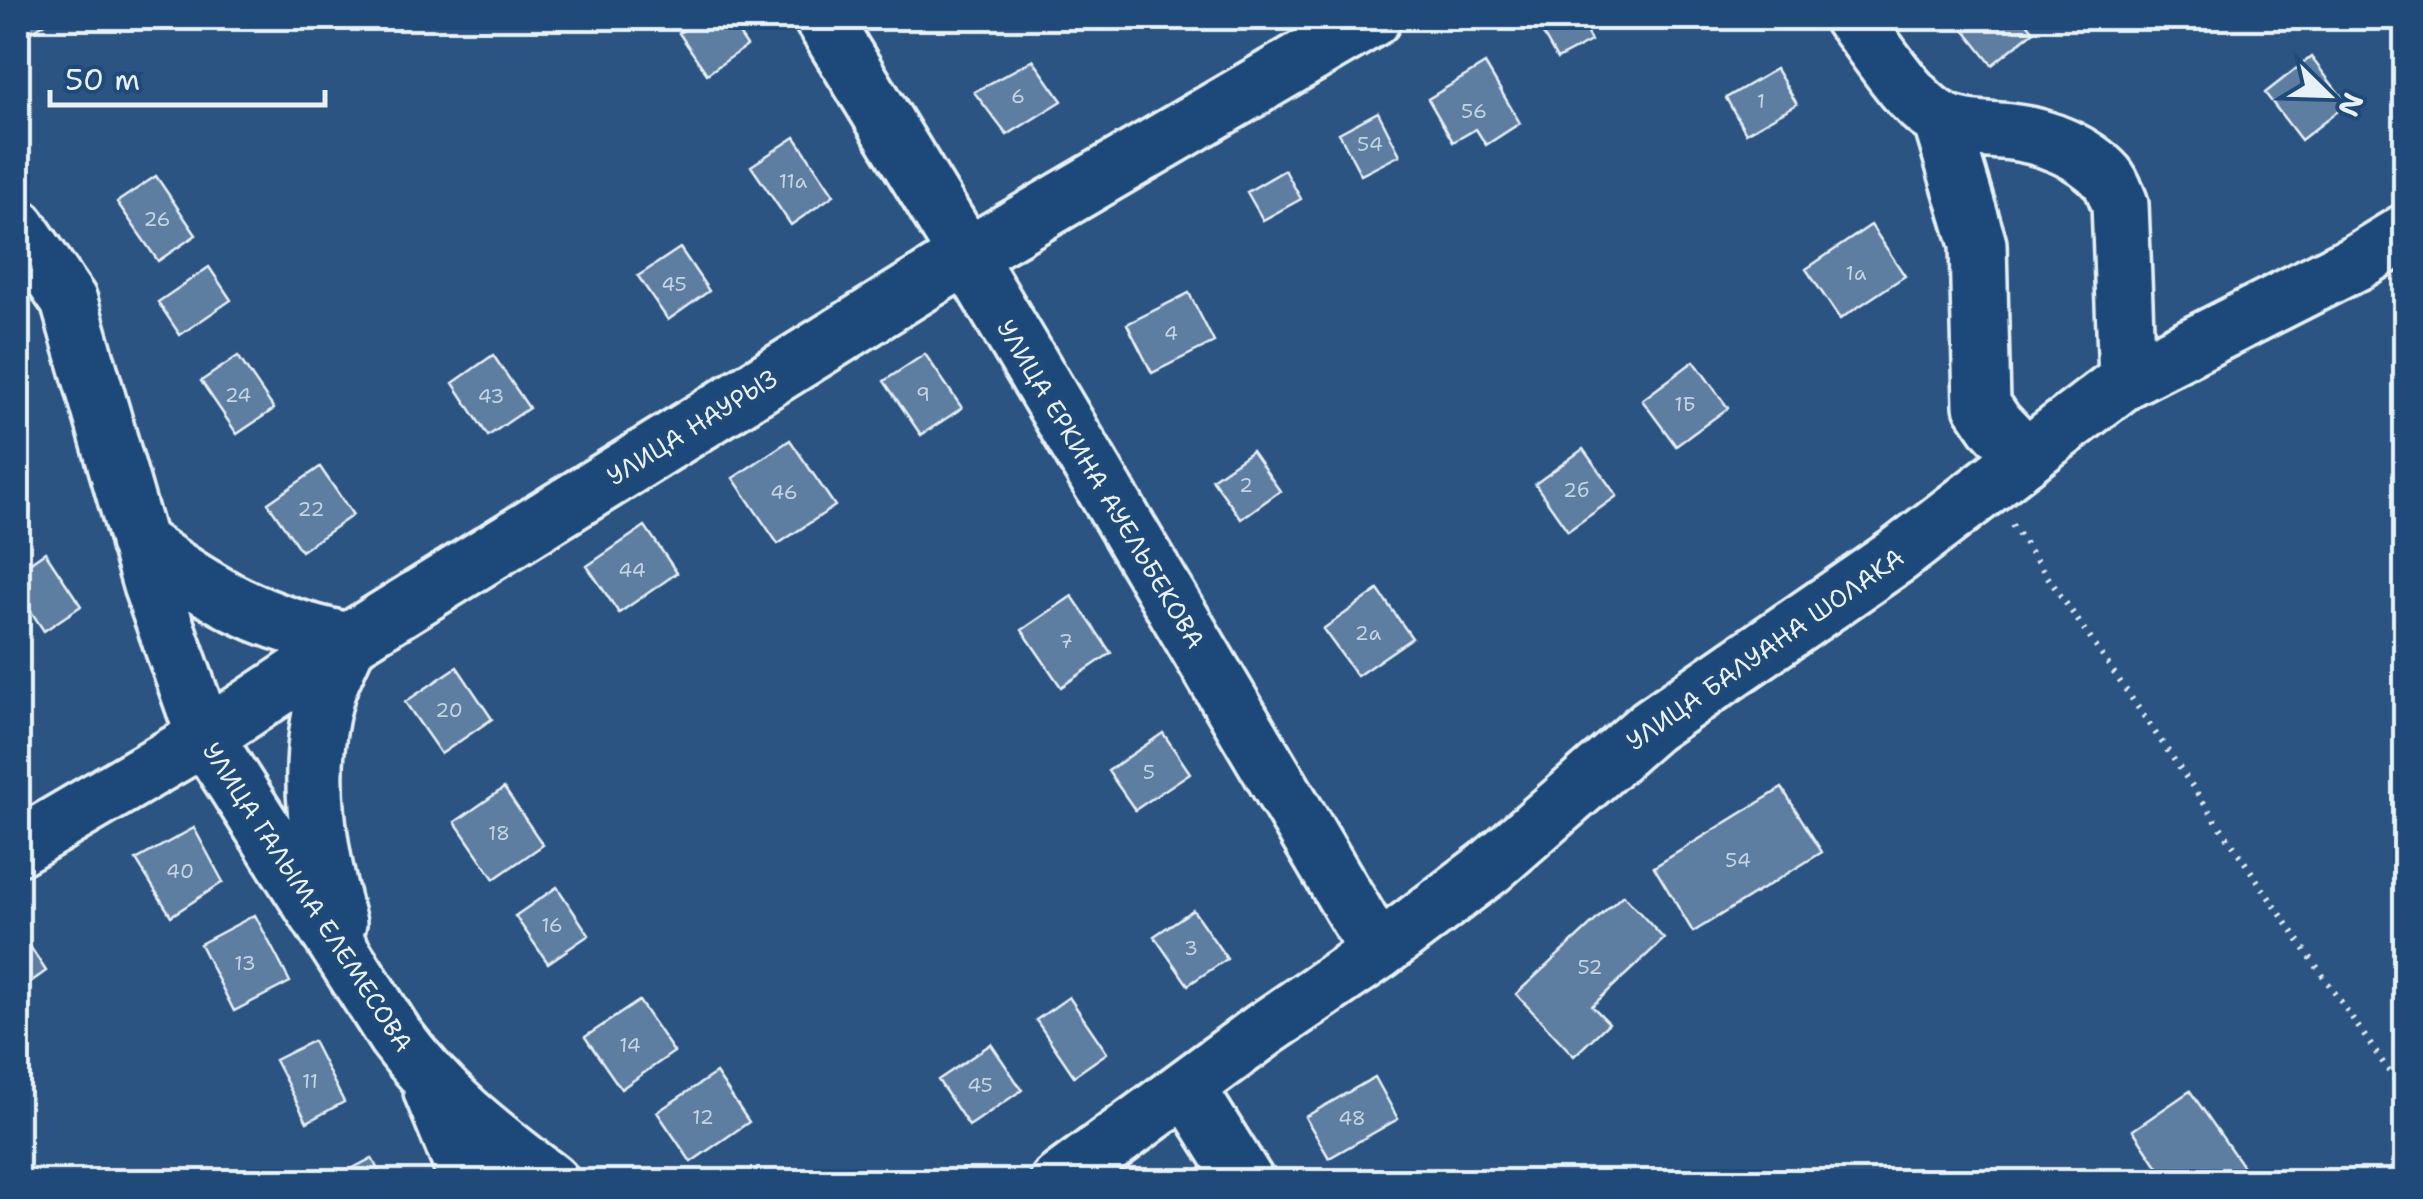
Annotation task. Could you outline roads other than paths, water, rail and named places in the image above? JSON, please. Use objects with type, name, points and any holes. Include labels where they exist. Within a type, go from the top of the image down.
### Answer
[{"type":"street","name":"УЛИЦА ЕРКИНА АУЕЛЬБЕКОВА","points":[[822,18],[1378,952]]},
{"type":"street","name":"УЛИЦА НАУРЫЗ","points":[[18,846],[205,737],[349,641],[967,256],[1373,18]]},
{"type":"street","points":[[1852,18],[1923,107],[1940,120],[2052,142],[2085,158],[2110,179],[2120,204],[2127,379]]},
{"type":"street","points":[[1940,120],[1978,244],[1982,405],[1995,424],[2006,472]]},
{"type":"street","name":"УЛИЦА ГАЛЫМА ЕЛЕМЕСОВА","points":[[18,227],[69,302],[138,542],[205,737],[352,970],[427,1079],[466,1118],[551,1182]]},
{"type":"street","name":"УЛИЦА БАЛУАНА ШОЛАКА","points":[[1058,1182],[1490,867],[1650,726],[1896,556],[2127,379],[2398,246]]},
{"type":"street","points":[[138,542],[200,587],[258,616],[349,641],[328,690],[318,734],[316,806],[326,880],[352,970]]},
{"type":"street","points":[[427,1079],[468,1182]]},
{"type":"street","points":[[1188,1089],[1246,1182]]}]
